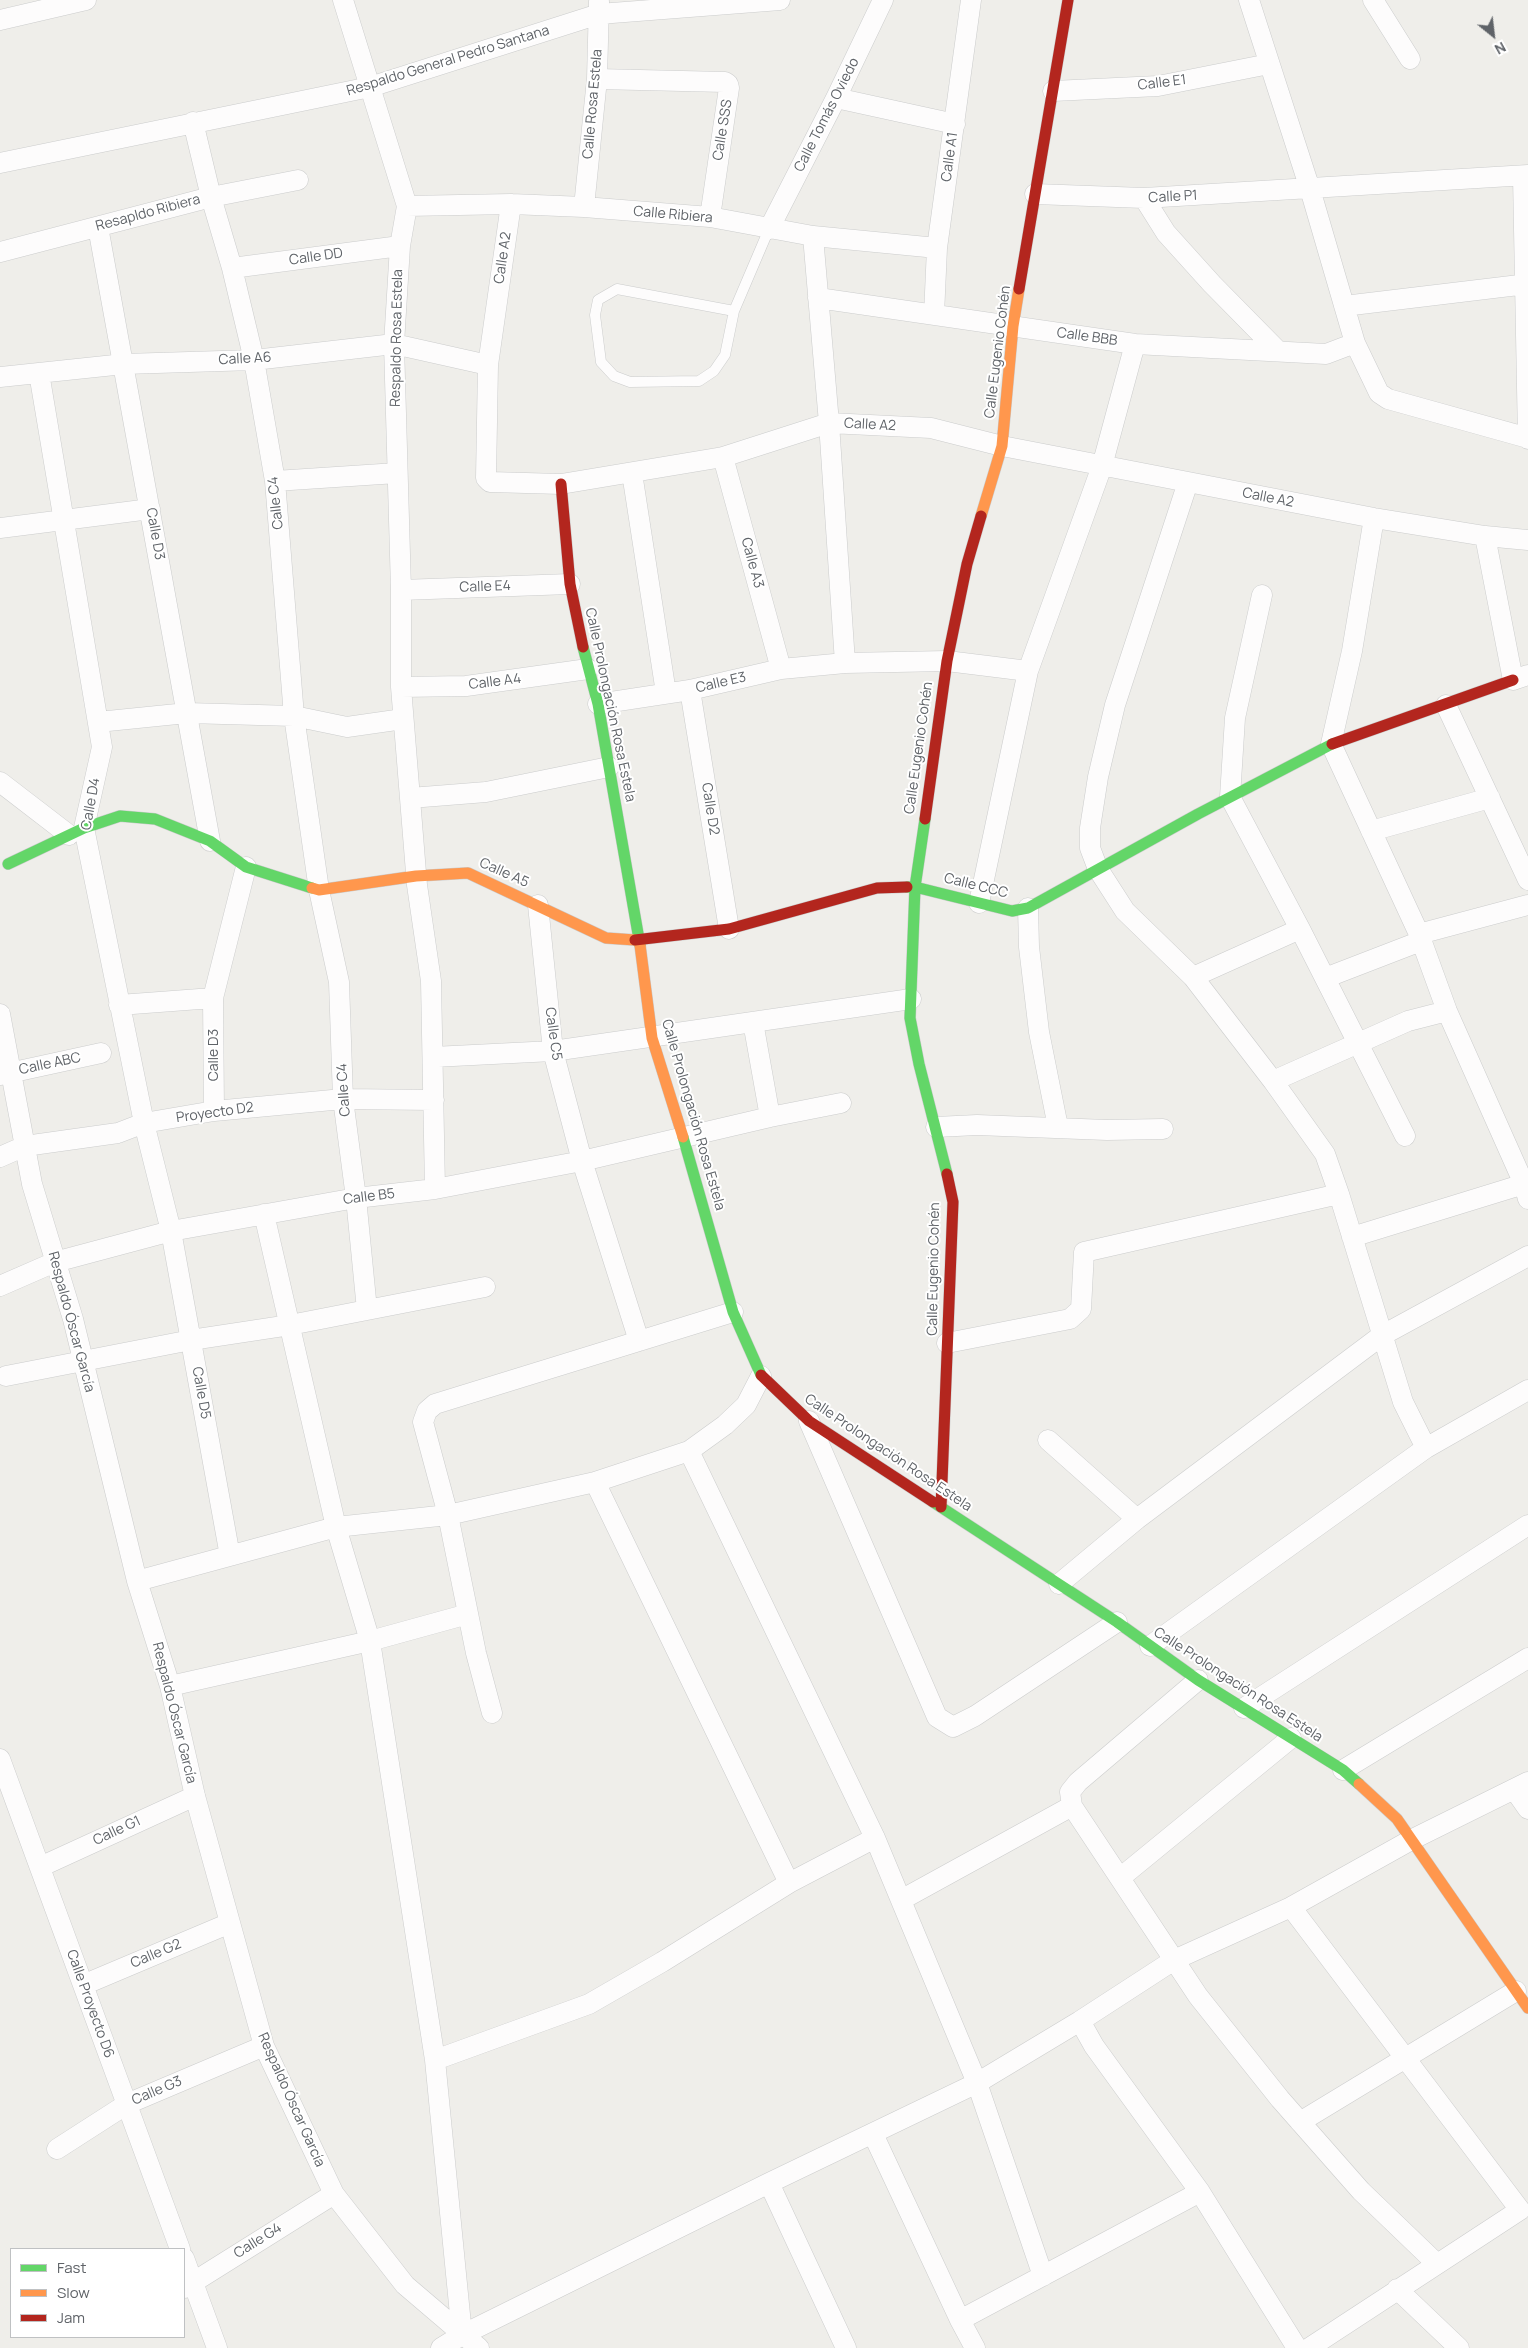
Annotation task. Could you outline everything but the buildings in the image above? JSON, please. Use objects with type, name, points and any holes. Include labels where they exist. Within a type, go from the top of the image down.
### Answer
[{"type":"street","points":[[0,20],[86,0]]},
{"type":"street","name":"Respaldo Rosa Estela","points":[[343,0],[407,206],[400,246],[394,344],[401,590],[401,687],[416,876],[431,981],[435,1189]]},
{"type":"street","name":"Respaldo General Pedro Santana","points":[[0,163],[370,87],[599,7],[780,0]]},
{"type":"street","name":"Calle Tomás Oviedo","points":[[770,229],[883,0]]},
{"type":"street","name":"Calle A1","points":[[934,315],[937,248],[971,0]]},
{"type":"street","name":"Calle Eugenio Cohén","points":[[941,1507],[952,1202],[910,1018],[915,887],[947,661],[967,564],[1002,446],[1013,326],[1068,0]]},
{"type":"street","points":[[1249,0],[1310,189],[1355,343],[1379,393],[1388,399],[1528,438],[1526,176]]},
{"type":"street","points":[[1372,0],[1410,59]]},
{"type":"street","name":"Calle Rosa Estela","points":[[584,207],[597,79],[599,7]]},
{"type":"street","name":"Calle E1","points":[[1053,91],[1158,86],[1269,64]]},
{"type":"street","name":"Calle SSS","points":[[597,79],[724,82],[728,84],[730,88],[710,217]]},
{"type":"street","points":[[836,98],[955,124]]},
{"type":"street","name":"Calle C4","points":[[193,122],[211,197],[232,268],[254,360],[275,481],[294,716],[319,890],[339,982],[343,1099],[356,1198],[367,1310]]},
{"type":"street","name":"Calle P1","points":[[1035,194],[1144,198],[1526,176]]},
{"type":"street","name":"Resapldo Ribiera","points":[[0,252],[211,197],[298,180]]},
{"type":"street","points":[[1144,198],[1166,233],[1212,284],[1278,351]]},
{"type":"street","name":"Calle Ribiera","points":[[407,206],[511,204],[584,207],[710,217],[813,236],[937,248]]},
{"type":"street","name":"Calle A2","points":[[511,204],[488,365],[487,481],[490,482],[561,484],[632,473],[723,457],[829,423],[931,428],[1002,446],[1374,518],[1485,536],[1528,540]]},
{"type":"street","name":"Calle D3","points":[[98,227],[210,841]]},
{"type":"street","points":[[813,236],[829,423],[844,663]]},
{"type":"street","name":"Calle DD","points":[[232,268],[400,246]]},
{"type":"street","points":[[1344,306],[1526,284]]},
{"type":"street","name":"Calle BBB","points":[[818,298],[1135,344],[1326,354],[1355,343]]},
{"type":"street","name":"Calle A6","points":[[0,377],[124,364],[254,360],[394,344],[488,365]]},
{"type":"street","points":[[979,903],[1028,671],[1102,466],[1135,344]]},
{"type":"street","name":"Calle D4","points":[[39,373],[102,747],[77,832],[119,1005],[144,1123],[171,1231]]},
{"type":"street","name":"Calle A3","points":[[723,457],[781,669]]},
{"type":"street","points":[[275,481],[397,473]]},
{"type":"street","points":[[632,473],[666,693]]},
{"type":"street","points":[[1188,482],[1112,714],[1098,777],[1090,828],[1090,848],[1098,870],[1125,911],[1193,978],[1273,1081],[1325,1154],[1340,1194],[1402,1402],[1426,1448]]},
{"type":"street","name":"Calle Prolongación Rosa Estela","points":[[561,484],[570,584],[588,669],[598,704],[640,940],[652,1038],[683,1137],[733,1312],[761,1376],[809,1421],[1117,1622],[1198,1680],[1343,1770],[1397,1819],[1528,2008]]},
{"type":"street","points":[[0,528],[150,509]]},
{"type":"street","points":[[1352,1237],[1526,1192],[1447,1011],[1420,937],[1331,744],[1352,651],[1374,518]]},
{"type":"street","points":[[1485,536],[1520,678]]},
{"type":"street","name":"Calle E4","points":[[401,590],[570,584]]},
{"type":"street","points":[[1262,595],[1235,718],[1230,797],[1300,929],[1405,1136]]},
{"type":"street","name":"Calle E3","points":[[598,704],[690,690],[781,669],[844,663],[947,661],[1028,671]]},
{"type":"street","name":"Calle A4","points":[[401,687],[466,686],[588,669]]},
{"type":"street","name":"Calle CCC","points":[[729,929],[877,888],[915,887],[1012,910],[1028,908],[1198,814],[1331,744],[1520,678]]},
{"type":"street","name":"Calle D2","points":[[690,690],[729,929]]},
{"type":"street","points":[[1446,705],[1528,880]]},
{"type":"street","points":[[98,722],[187,712],[294,716],[347,726],[403,719]]},
{"type":"street","points":[[410,798],[486,792],[609,767]]},
{"type":"street","points":[[0,782],[77,832]]},
{"type":"street","points":[[1371,831],[1490,798]]},
{"type":"street","name":"Calle A5","points":[[8,864],[77,832],[120,816],[155,819],[210,841],[246,867],[319,890],[416,876],[468,873],[606,938],[640,940],[729,929]]},
{"type":"street","name":"Calle D3","points":[[214,1111],[214,998],[246,867]]},
{"type":"street","name":"Calle C5","points":[[538,905],[553,1051],[582,1161],[639,1341]]},
{"type":"street","points":[[1325,978],[1420,937],[1528,905]]},
{"type":"street","points":[[1028,908],[1029,947],[1039,1032],[1058,1127]]},
{"type":"street","points":[[1193,978],[1300,929]]},
{"type":"street","points":[[119,1005],[214,998]]},
{"type":"street","points":[[433,1057],[553,1051],[911,999]]},
{"type":"street","points":[[1273,1081],[1408,1021],[1447,1011]]},
{"type":"street","name":"Respaldo Óscar García","points":[[0,1014],[5,1074],[25,1146],[32,1184],[84,1362],[137,1581],[170,1686],[195,1796],[264,2046],[334,2194],[405,2285],[479,2348]]},
{"type":"street","points":[[753,1022],[770,1116]]},
{"type":"street","name":"Calle ABC","points":[[5,1074],[101,1052]]},
{"type":"street","name":"Proyecto D2","points":[[0,1156],[25,1146],[118,1133],[144,1123],[214,1111],[343,1099],[434,1100]]},
{"type":"street","name":"Calle B5","points":[[55,1262],[171,1231],[356,1198],[435,1189],[582,1161],[770,1116],[841,1103]]},
{"type":"street","points":[[936,1127],[977,1125],[1108,1130],[1163,1129]]},
{"type":"street","points":[[947,1344],[1070,1319],[1081,1309],[1084,1252],[1340,1194]]},
{"type":"street","points":[[264,1214],[336,1527],[370,1640],[435,2060],[462,2335]]},
{"type":"street","name":"Calle D5","points":[[171,1231],[230,1556]]},
{"type":"street","points":[[1059,1584],[1137,1520],[1381,1336],[1528,1256]]},
{"type":"street","points":[[0,1286],[55,1262]]},
{"type":"street","points":[[6,1376],[191,1340],[290,1325],[485,1287]]},
{"type":"street","points":[[492,1713],[468,1614],[448,1515],[423,1422],[427,1411],[435,1404],[733,1312]]},
{"type":"street","points":[[137,1581],[336,1527],[448,1515],[594,1482],[690,1451],[725,1425],[746,1405],[761,1376]]},
{"type":"street","points":[[1150,1646],[1426,1448],[1528,1390]]},
{"type":"street","points":[[809,1421],[937,1717],[953,1727],[1117,1622]]},
{"type":"street","points":[[1048,1440],[1137,1520]]},
{"type":"street","points":[[690,1451],[875,1838],[977,2083],[1043,2276]]},
{"type":"street","points":[[594,1482],[789,1883]]},
{"type":"street","points":[[1244,1708],[1528,1525]]},
{"type":"street","points":[[170,1686],[370,1640],[468,1614]]},
{"type":"street","points":[[1343,1770],[1528,1658]]},
{"type":"street","points":[[1198,1680],[1078,1782],[1070,1792],[1072,1806],[1198,1996],[1300,2122],[1361,2191],[1436,2263]]},
{"type":"street","points":[[1120,1878],[1291,1738]]},
{"type":"street","name":"Calle Proyecto D6","points":[[0,1759],[180,2248]]},
{"type":"street","points":[[440,2348],[462,2335],[769,2183],[977,2083],[1174,1960],[1292,1907],[1411,1840],[1521,1786],[1528,1809]]},
{"type":"street","name":"Calle G1","points":[[40,1867],[195,1796]]},
{"type":"street","points":[[901,1900],[1072,1806]]},
{"type":"street","points":[[435,2060],[590,2004],[662,1962],[789,1883],[875,1838]]},
{"type":"street","points":[[1292,1907],[1524,2215],[1436,2263],[1309,2348]]},
{"type":"street","name":"Calle G2","points":[[83,1985],[230,1922]]},
{"type":"street","points":[[1300,2122],[1404,2057],[1516,1991]]},
{"type":"street","points":[[1080,2020],[1094,2046],[1200,2192],[1297,2348]]},
{"type":"street","name":"Calle G3","points":[[57,2149],[127,2104],[264,2046]]},
{"type":"street","points":[[873,2134],[975,2348]]},
{"type":"street","points":[[769,2183],[846,2348]]},
{"type":"street","points":[[960,2320],[1200,2192]]},
{"type":"street","name":"Calle G4","points":[[188,2285],[334,2194]]},
{"type":"street","points":[[185,2265],[188,2285],[217,2348]]},
{"type":"street","points":[[1397,2289],[1459,2348]]},
{"type":"lane","points":[[734,311],[617,289],[598,300],[596,315],[601,362],[614,376],[630,382],[699,381],[714,371],[725,355],[734,311],[770,229]]},
{"type":"traffic: fast","points":[[583,647],[598,704],[640,945]]},
{"type":"traffic: fast","points":[[907,887],[915,887],[1012,911],[1028,908],[1198,814],[1332,744]]},
{"type":"traffic: fast","points":[[8,864],[84,828],[120,816],[155,819],[210,841],[246,867],[312,888]]},
{"type":"traffic: fast","points":[[925,819],[915,887],[910,1018],[919,1064],[947,1174]]},
{"type":"traffic: fast","points":[[683,1137],[733,1312],[761,1375]]},
{"type":"traffic: fast","points":[[933,1502],[1117,1622],[1198,1680],[1343,1770],[1359,1784]]},
{"type":"traffic: slow","points":[[981,516],[1002,446],[1013,326],[1019,289]]},
{"type":"traffic: slow","points":[[312,888],[319,890],[416,876],[468,873],[606,938],[635,940]]},
{"type":"traffic: slow","points":[[640,945],[652,1038],[683,1137]]},
{"type":"traffic: slow","points":[[1359,1784],[1397,1819],[1528,2008]]},
{"type":"traffic: jam","points":[[1019,289],[1068,0]]},
{"type":"traffic: jam","points":[[561,484],[570,584],[583,647]]},
{"type":"traffic: jam","points":[[925,819],[947,661],[967,564],[981,516]]},
{"type":"traffic: jam","points":[[1332,744],[1513,680]]},
{"type":"traffic: jam","points":[[635,940],[729,929],[877,888],[907,887]]},
{"type":"traffic: jam","points":[[941,1507],[953,1202],[947,1174]]},
{"type":"traffic: jam","points":[[761,1375],[809,1421],[933,1502]]}]
